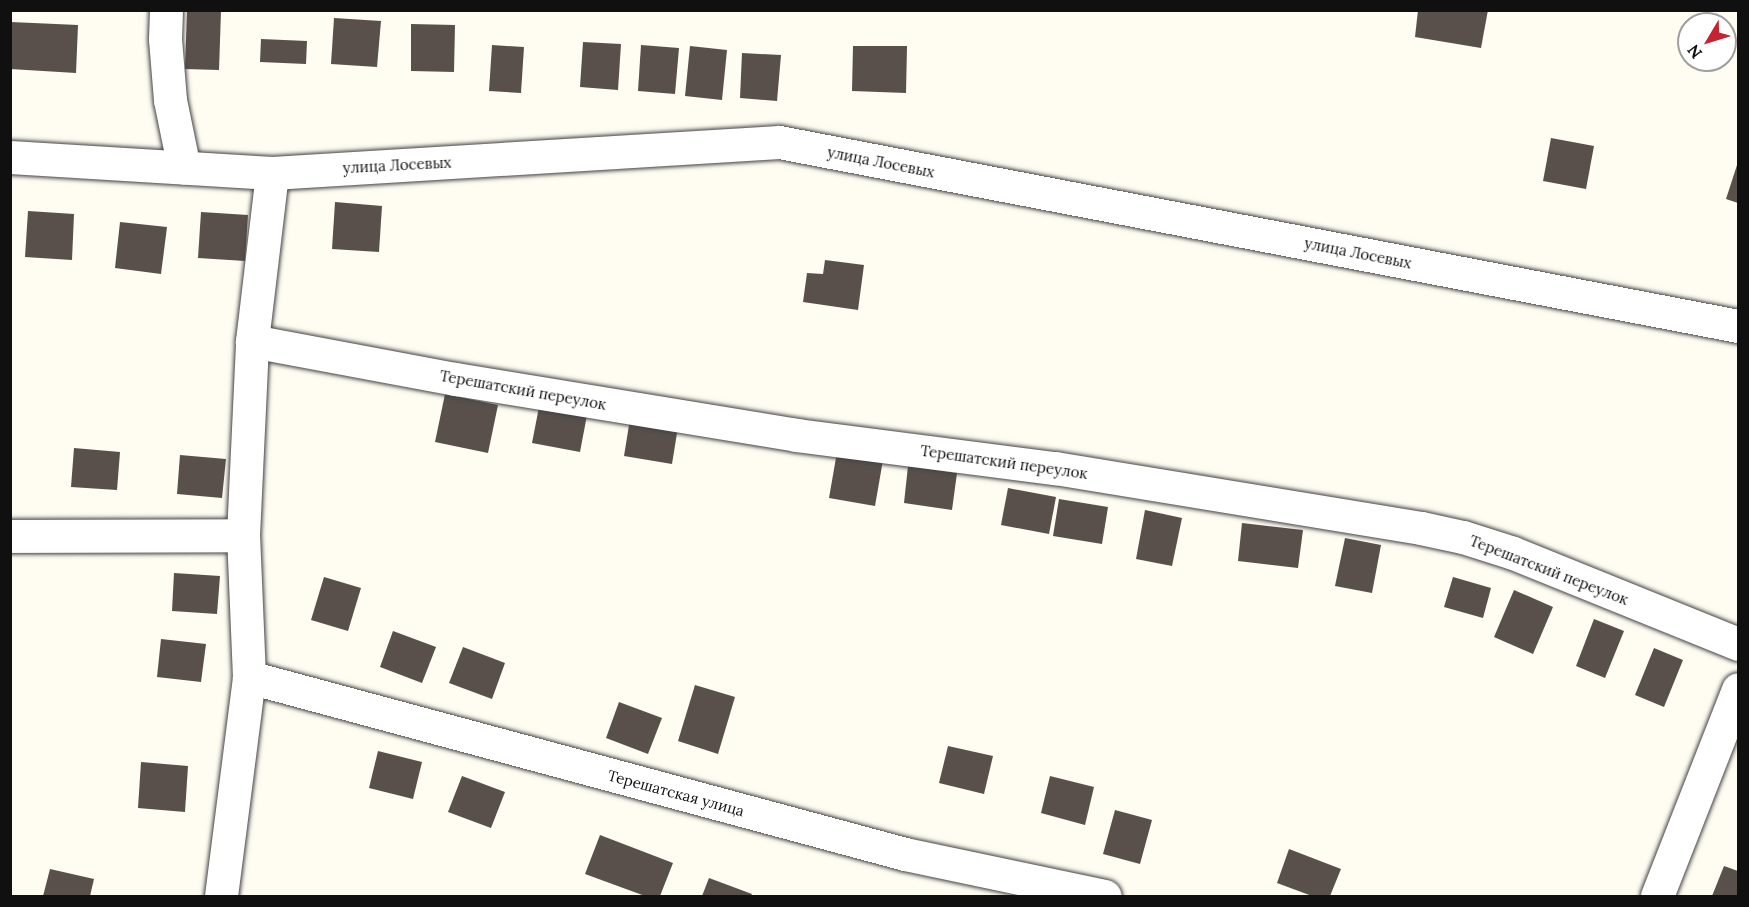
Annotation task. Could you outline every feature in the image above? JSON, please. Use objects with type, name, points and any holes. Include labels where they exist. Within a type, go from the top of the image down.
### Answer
[{"type":"street","points":[[166,10],[165,39],[170,100],[184,168]]},
{"type":"street","name":"улица Лосевых","points":[[10,157],[272,173],[779,142],[1738,326]]},
{"type":"street","points":[[221,897],[249,677],[243,535],[252,341],[272,173]]},
{"type":"street","name":"Терешатский переулок","points":[[252,341],[455,379],[796,435],[1055,468],[1421,528],[1463,537],[1513,553],[1738,644]]},
{"type":"street","points":[[10,536],[243,535]]},
{"type":"street","name":"Терешатская улица","points":[[249,677],[905,854],[1105,897]]},
{"type":"street","points":[[1657,897],[1738,689]]},
{"type":"building","points":[[187,10],[221,11],[219,70],[185,69]]},
{"type":"building","points":[[1418,10],[1488,10],[1481,48],[1415,37]]},
{"type":"building","points":[[334,18],[381,21],[377,67],[331,64]]},
{"type":"building","points":[[11,22],[78,25],[76,73],[10,69]]},
{"type":"building","points":[[411,24],[455,25],[454,72],[411,71]]},
{"type":"building","points":[[261,39],[307,41],[306,64],[260,62]]},
{"type":"building","points":[[583,42],[621,44],[618,90],[580,87]]},
{"type":"building","points":[[492,45],[524,47],[521,93],[489,91]]},
{"type":"building","points":[[641,45],[679,48],[675,94],[638,91]]},
{"type":"building","points":[[690,46],[727,50],[722,100],[685,96]]},
{"type":"building","points":[[853,46],[907,46],[906,93],[852,91]]},
{"type":"building","points":[[742,53],[781,55],[777,101],[740,98]]},
{"type":"building","points":[[1551,138],[1594,146],[1586,189],[1543,181]]},
{"type":"building","points":[[1738,162],[1738,203],[1726,199]]},
{"type":"building","points":[[335,202],[382,206],[379,252],[332,249]]},
{"type":"building","points":[[28,211],[74,214],[72,260],[25,257]]},
{"type":"building","points":[[201,212],[248,215],[245,261],[198,258]]},
{"type":"building","points":[[120,222],[167,227],[161,274],[115,268]]},
{"type":"building","points":[[825,260],[864,265],[858,310],[803,302],[807,273],[823,274]]},
{"type":"building","points":[[445,394],[498,405],[488,453],[435,442]]},
{"type":"building","points":[[539,407],[587,415],[580,452],[532,443]]},
{"type":"building","points":[[630,419],[678,427],[672,464],[624,456]]},
{"type":"building","points":[[74,448],[120,452],[117,490],[71,487]]},
{"type":"building","points":[[837,452],[883,460],[875,506],[829,498]]},
{"type":"building","points":[[180,455],[226,459],[222,498],[177,494]]},
{"type":"building","points":[[908,466],[957,473],[952,510],[904,503]]},
{"type":"building","points":[[1008,488],[1056,497],[1049,534],[1001,525]]},
{"type":"building","points":[[1059,499],[1108,507],[1102,544],[1053,536]]},
{"type":"building","points":[[1145,510],[1182,518],[1172,566],[1136,559]]},
{"type":"building","points":[[1242,523],[1303,530],[1298,568],[1238,561]]},
{"type":"building","points":[[1345,538],[1381,545],[1372,593],[1335,586]]},
{"type":"building","points":[[174,573],[220,576],[217,614],[172,611]]},
{"type":"building","points":[[324,577],[361,588],[348,631],[311,620]]},
{"type":"building","points":[[1453,577],[1491,588],[1483,618],[1444,607]]},
{"type":"building","points":[[1514,590],[1553,607],[1533,654],[1494,637]]},
{"type":"building","points":[[1594,619],[1624,631],[1605,678],[1576,666]]},
{"type":"building","points":[[393,631],[436,647],[422,683],[380,667]]},
{"type":"building","points":[[161,639],[206,644],[201,682],[157,677]]},
{"type":"building","points":[[463,647],[505,663],[492,699],[449,683]]},
{"type":"building","points":[[1654,648],[1683,660],[1664,707],[1635,695]]},
{"type":"building","points":[[695,685],[735,697],[718,754],[678,741]]},
{"type":"building","points":[[619,702],[662,718],[648,754],[606,738]]},
{"type":"building","points":[[948,746],[993,756],[984,794],[939,783]]},
{"type":"building","points":[[378,751],[422,762],[413,799],[369,788]]},
{"type":"building","points":[[141,762],[188,766],[185,812],[138,808]]},
{"type":"building","points":[[462,776],[505,792],[491,828],[448,812]]},
{"type":"building","points":[[1050,776],[1094,787],[1085,825],[1041,813]]},
{"type":"building","points":[[1115,810],[1152,820],[1140,864],[1103,854]]},
{"type":"building","points":[[600,835],[673,863],[660,896],[645,896],[585,874]]},
{"type":"building","points":[[1289,849],[1341,869],[1330,896],[1312,896],[1277,883]]},
{"type":"building","points":[[1724,866],[1738,871],[1738,896],[1712,896]]},
{"type":"building","points":[[50,869],[94,879],[90,896],[43,896]]},
{"type":"building","points":[[709,878],[752,894],[751,896],[702,896]]}]
